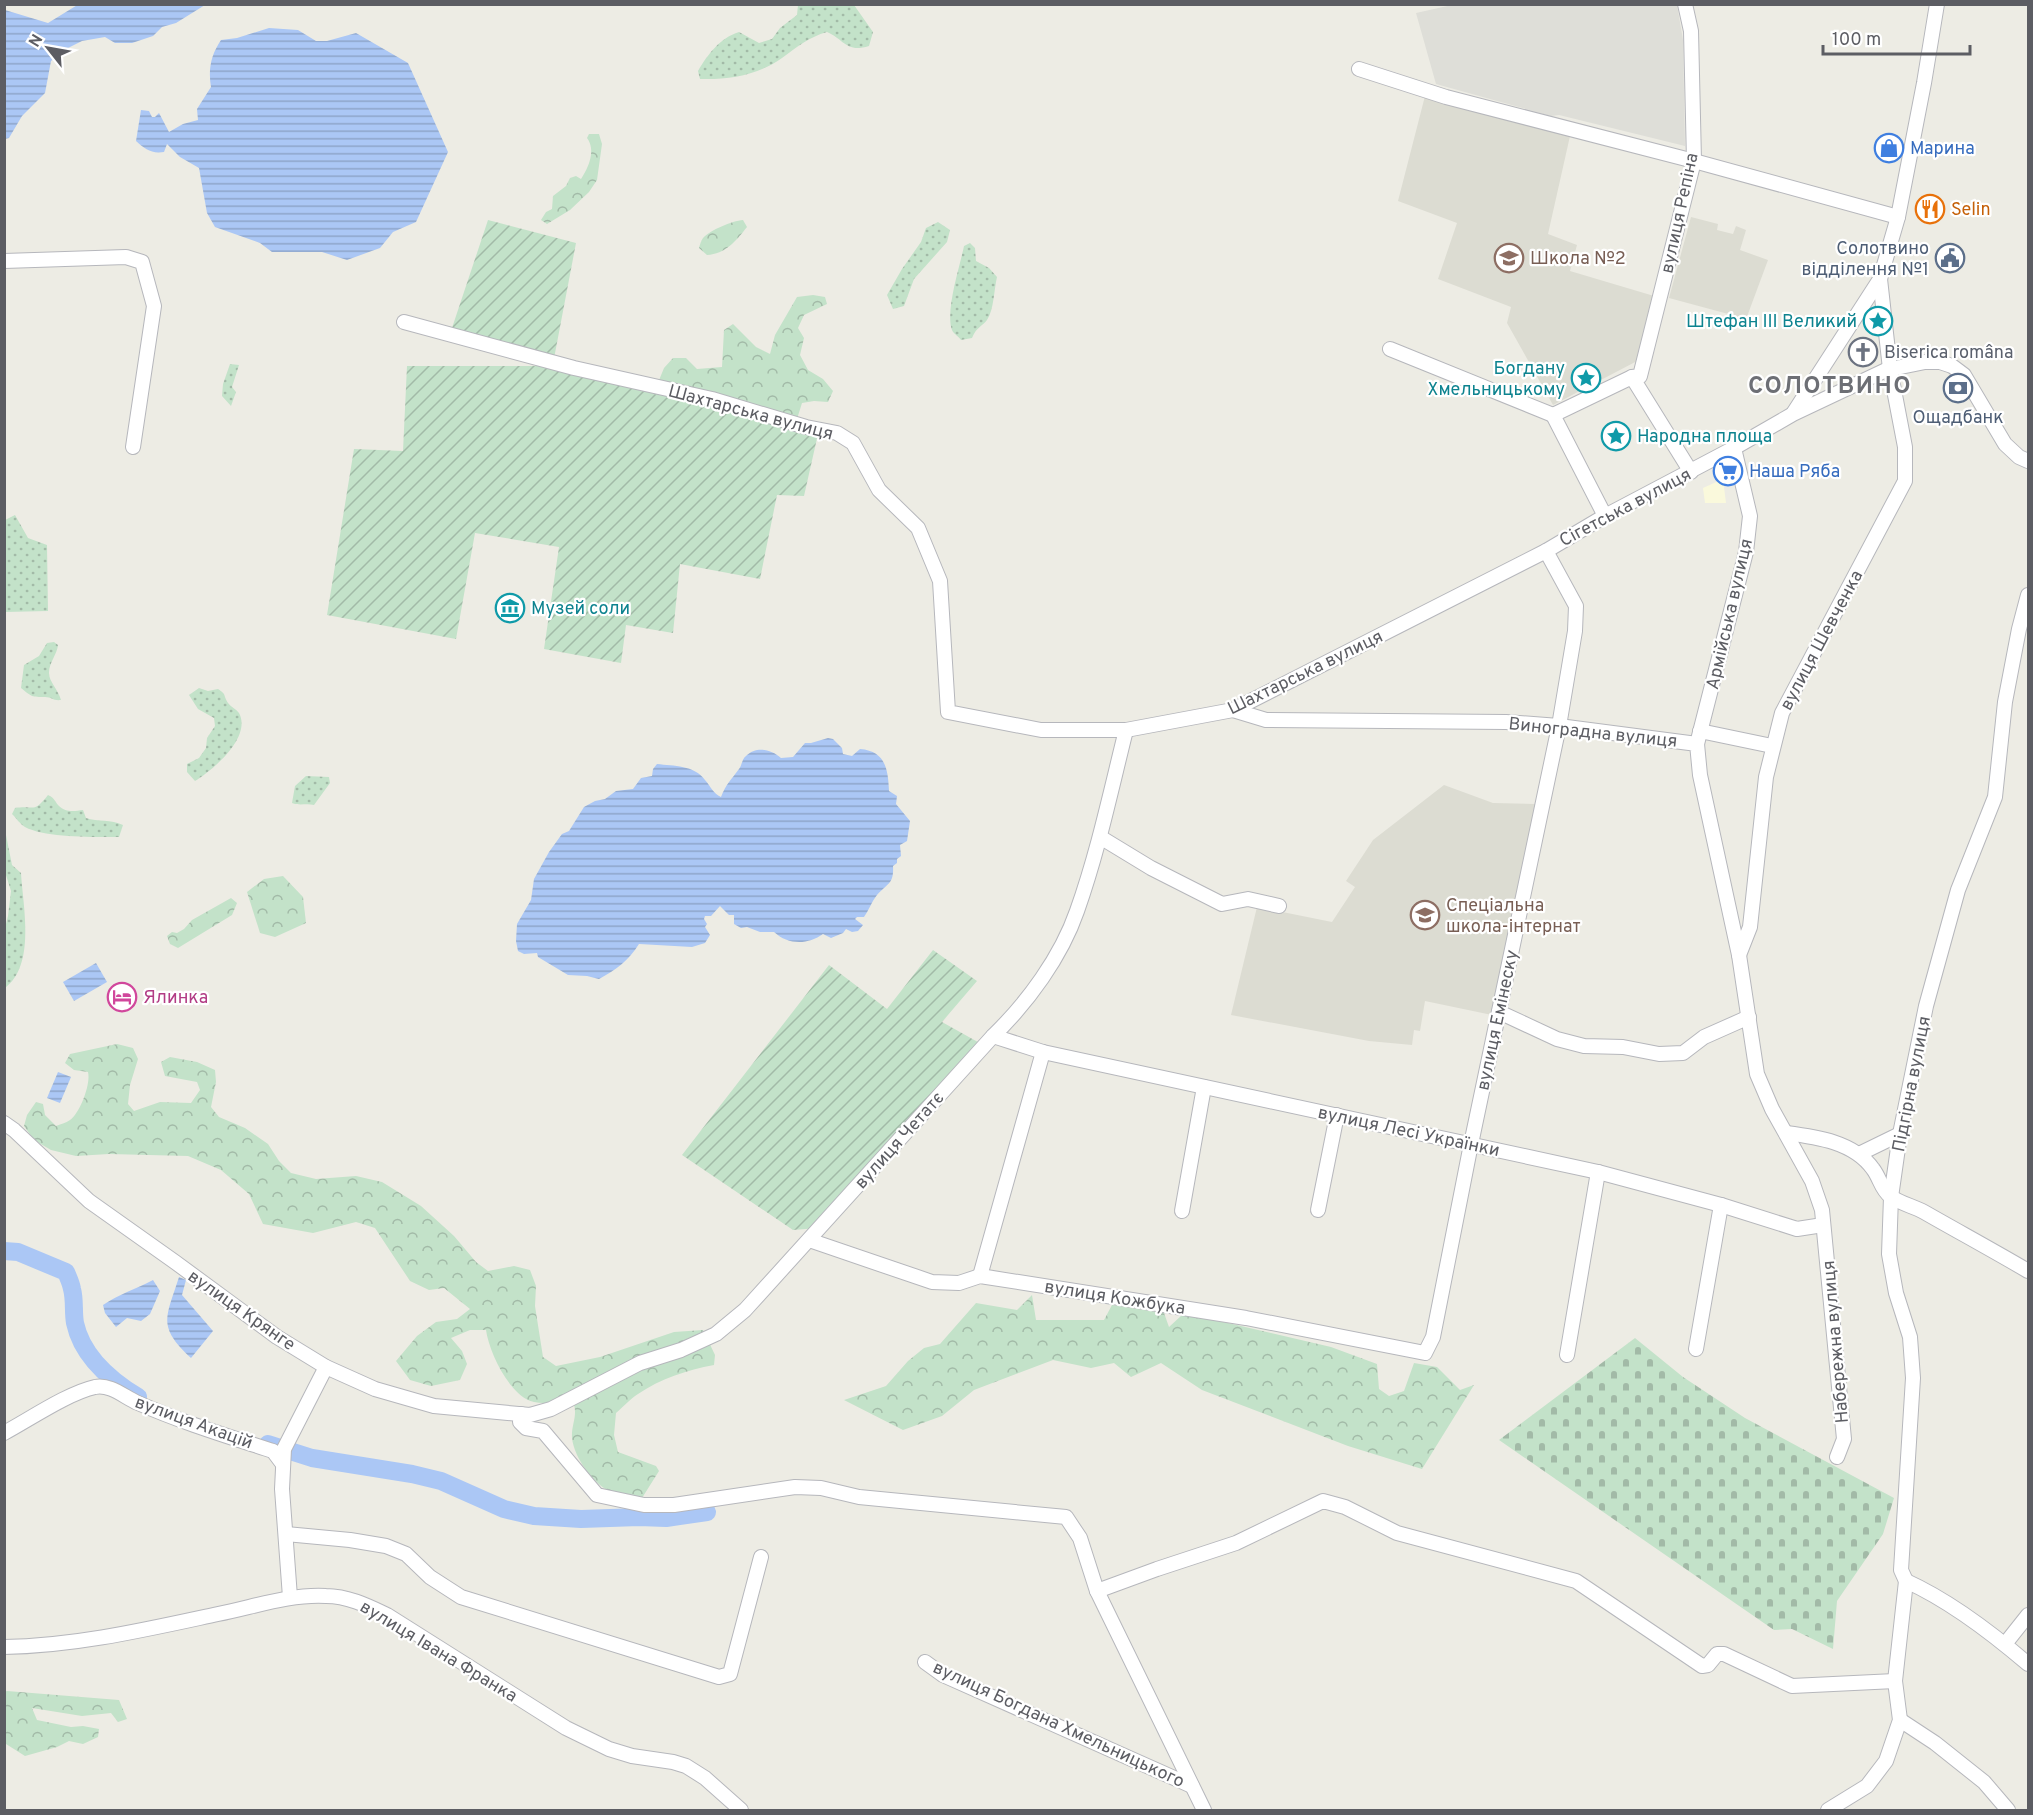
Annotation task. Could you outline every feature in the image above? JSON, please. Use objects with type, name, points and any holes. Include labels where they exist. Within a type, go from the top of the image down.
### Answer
[{"type":"street","name":"вулиця Репіна","points":[[1632,377],[1640,375],[1694,161],[1691,31],[1685,4]]},
{"type":"street","points":[[1792,414],[1880,279],[1898,216],[1937,4]]},
{"type":"street","points":[[1359,69],[1446,97],[1898,216]]},
{"type":"street","points":[[4,261],[126,257],[142,262],[154,306],[133,447]]},
{"type":"street","name":"вулиця Шевченка","points":[[1739,955],[1750,927],[1766,777],[1782,713],[1905,482],[1905,447],[1890,369],[1880,279]]},
{"type":"street","name":"Шахтарська вулиця","points":[[404,322],[574,368],[712,399],[806,427],[837,433],[853,443],[879,490],[918,528],[940,581],[948,712],[1041,730],[1126,730],[1233,711],[1546,551]]},
{"type":"street","points":[[1390,349],[1553,416],[1605,516]]},
{"type":"street","name":"Сігетська вулиця","points":[[1546,551],[1605,516],[1691,472],[1792,414],[1890,369],[1925,362],[1940,362],[1952,366],[1964,375],[2005,444],[2019,457],[2028,461]]},
{"type":"street","points":[[1553,416],[1632,377],[1691,472]]},
{"type":"street","name":"Армійська вулиця","points":[[1698,737],[1746,552],[1750,516],[1734,448]]},
{"type":"street","name":"вулиця Емінеску","points":[[1425,1353],[1433,1337],[1559,726],[1575,631],[1576,606],[1546,551]]},
{"type":"street","name":"Підгірна вулиця","points":[[1900,1720],[1895,1681],[1906,1581],[1901,1570],[1913,1378],[1910,1337],[1896,1293],[1889,1254],[1891,1197],[1900,1134],[1926,1006],[1958,890],[1995,797],[2005,702],[2024,629],[2028,595]]},
{"type":"street","name":"Виноградна вулиця","points":[[1233,711],[1266,720],[1506,722],[1698,737],[1700,775],[1739,955],[1757,1074],[1772,1109],[1812,1181],[1822,1209],[1823,1225]]},
{"type":"street","name":"вулиця Четатє","points":[[520,1414],[530,1415],[551,1409],[640,1363],[681,1350],[716,1334],[745,1310],[1015,1014],[1055,957],[1077,913],[1100,837],[1126,730]]},
{"type":"street","points":[[1698,737],[1772,746]]},
{"type":"street","points":[[1100,837],[1150,868],[1222,904],[1248,899],[1279,906]]},
{"type":"street","points":[[1499,1012],[1557,1039],[1584,1046],[1623,1047],[1659,1054],[1683,1053],[1704,1037],[1749,1017]]},
{"type":"street","name":"вулиця Лесі Українки","points":[[993,1036],[1043,1052],[1599,1172],[1797,1228],[1823,1225]]},
{"type":"street","points":[[980,1276],[1043,1052]]},
{"type":"street","points":[[1182,1211],[1204,1087]]},
{"type":"street","points":[[1318,1210],[1337,1115]]},
{"type":"street","name":"вулиця Крянге","points":[[4,1123],[89,1201],[277,1337],[326,1367],[375,1389],[434,1406],[520,1414]]},
{"type":"street","points":[[1786,1133],[1840,1144],[1859,1154],[1874,1169],[1882,1187],[1891,1197],[1913,1206],[2028,1271]]},
{"type":"street","points":[[1859,1154],[1900,1134]]},
{"type":"street","points":[[1566,1355],[1599,1172]]},
{"type":"street","points":[[1696,1349],[1720,1205]]},
{"type":"street","name":"Набережна вулиця","points":[[1823,1225],[1830,1274],[1844,1439],[1837,1457]]},
{"type":"street","name":"вулиця Кожбука","points":[[809,1240],[933,1282],[959,1283],[980,1276],[1246,1318],[1425,1353]]},
{"type":"street","points":[[290,1597],[282,1489],[284,1449],[326,1367]]},
{"type":"street","name":"вулиця Акацій","points":[[4,1432],[78,1393],[98,1386],[112,1389],[135,1402],[178,1420],[273,1451],[282,1463]]},
{"type":"street","name":"вулиця Богдана Хмельницького","points":[[520,1414],[520,1422],[526,1428],[543,1431],[597,1495],[644,1505],[674,1505],[795,1487],[821,1488],[860,1497],[1066,1517],[1080,1538],[1097,1591],[1204,1810]]},
{"type":"street","points":[[1097,1591],[1236,1543],[1323,1501],[1345,1507],[1397,1533],[1576,1581],[1702,1666],[1708,1665],[1717,1654],[1724,1654],[1792,1686],[1895,1681]]},
{"type":"street","points":[[286,1534],[387,1546],[406,1554],[430,1577],[461,1597],[719,1677],[730,1674],[761,1557]]},
{"type":"street","points":[[1906,1581],[1926,1590],[2005,1644],[2028,1664]]},
{"type":"street","name":"вулиця Івана Франка","points":[[4,1647],[79,1641],[220,1614],[290,1597],[328,1595],[361,1602],[566,1728],[609,1749],[632,1756],[686,1766],[705,1778],[741,1810]]},
{"type":"street","points":[[2005,1644],[2028,1615]]},
{"type":"street","name":"вулиця Богдана Хмельницького","points":[[925,1662],[943,1674],[1192,1786]]},
{"type":"street","points":[[1828,1810],[1866,1785],[1886,1761],[1900,1720],[1935,1743],[1984,1782],[2008,1810]]},
{"type":"shaded area","points":[[1452,5],[1677,5],[1683,40],[1685,146],[1559,115],[1551,116],[1436,84],[1416,13]]},
{"type":"shaded area","name":"Школа №2","points":[[1425,96],[1570,136],[1548,234],[1577,245],[1570,271],[1654,296],[1639,360],[1553,405],[1507,323],[1511,307],[1438,279],[1457,223],[1398,201]]},
{"type":"shaded area","points":[[1691,217],[1718,224],[1717,230],[1733,234],[1736,226],[1746,230],[1740,250],[1768,260],[1745,322],[1732,315],[1669,298]]},
{"type":"shaded area","points":[[1723,479],[1726,503],[1705,503],[1703,488]]},
{"type":"shaded area","name":"Спеціальна школа-інтернат","points":[[1444,785],[1493,803],[1535,804],[1492,1015],[1425,1001],[1420,1031],[1414,1030],[1412,1045],[1369,1041],[1231,1015],[1257,907],[1332,922],[1355,887],[1346,881],[1373,840]]},
{"type":"green space","points":[[798,5],[854,5],[873,32],[869,46],[850,47],[827,32],[809,40],[763,69],[722,79],[700,79],[698,71],[720,42],[739,32],[759,43],[772,39],[780,28],[797,15]]},
{"type":"green space","points":[[589,134],[599,134],[602,144],[597,180],[589,192],[570,210],[547,224],[541,220],[546,212],[552,209],[553,196],[566,186],[570,178],[576,176],[581,179],[587,169],[591,153],[587,138]]},
{"type":"green space","points":[[488,220],[576,243],[552,369],[818,434],[804,496],[777,495],[760,579],[680,564],[673,633],[626,625],[621,663],[544,649],[559,547],[475,533],[456,639],[327,615],[354,449],[403,451],[407,366],[541,366],[451,331]]},
{"type":"green space","points":[[743,220],[747,227],[725,249],[707,255],[699,248],[703,238],[711,232],[727,224]]},
{"type":"green space","points":[[938,222],[950,230],[947,242],[914,279],[904,306],[893,309],[887,295],[921,242],[926,228]]},
{"type":"green space","points":[[970,243],[975,248],[976,261],[989,268],[997,277],[987,320],[972,338],[961,340],[952,330],[950,312],[964,246]]},
{"type":"green space","points":[[813,295],[825,297],[827,304],[804,315],[798,328],[804,338],[800,355],[808,370],[823,379],[833,391],[828,402],[802,403],[797,419],[747,406],[736,436],[683,426],[609,379],[655,390],[664,368],[673,358],[686,358],[697,369],[722,367],[724,330],[733,324],[756,347],[770,354],[775,335],[797,297]]},
{"type":"green space","points":[[230,364],[239,365],[232,387],[236,392],[231,406],[222,396],[223,384]]},
{"type":"green space","points":[[15,515],[28,538],[47,545],[48,611],[5,612],[5,520]]},
{"type":"green space","points":[[54,642],[58,645],[50,665],[49,676],[61,700],[32,696],[21,688],[24,665],[39,656],[47,643]]},
{"type":"green space","points":[[199,688],[221,691],[228,703],[239,713],[242,722],[236,742],[229,752],[195,781],[187,772],[187,764],[199,758],[215,726],[214,718],[198,709],[189,695]]},
{"type":"green space","points":[[306,776],[329,777],[330,783],[314,805],[292,803],[295,786]]},
{"type":"green space","points":[[48,795],[65,810],[83,810],[86,818],[123,825],[119,837],[71,836],[34,831],[25,827],[12,814],[15,808],[36,807]]},
{"type":"green space","points":[[4,825],[12,865],[21,873],[25,918],[21,965],[15,978],[5,988],[5,928],[11,891],[5,872]]},
{"type":"green space","points":[[283,876],[303,897],[306,923],[275,937],[260,933],[247,892],[264,879]]},
{"type":"green space","points":[[231,898],[237,903],[232,915],[178,948],[170,944],[167,936],[172,932],[177,933],[184,929],[192,920]]},
{"type":"green space","points":[[933,950],[977,981],[942,1022],[985,1046],[818,1228],[793,1230],[682,1155],[829,965],[887,1009]]},
{"type":"green space","points":[[117,1044],[133,1048],[138,1059],[130,1085],[128,1104],[134,1111],[160,1102],[191,1103],[200,1090],[197,1082],[165,1076],[161,1062],[170,1057],[197,1062],[215,1070],[216,1082],[211,1107],[219,1117],[245,1128],[268,1144],[279,1161],[291,1173],[316,1179],[356,1176],[382,1182],[421,1206],[454,1236],[476,1262],[488,1271],[514,1266],[530,1270],[536,1286],[535,1306],[543,1357],[556,1366],[600,1357],[674,1332],[703,1330],[715,1355],[714,1365],[684,1372],[655,1384],[635,1396],[616,1413],[614,1435],[618,1452],[656,1466],[659,1471],[642,1498],[614,1493],[593,1478],[581,1463],[574,1446],[572,1432],[575,1408],[571,1397],[544,1403],[534,1402],[517,1392],[496,1361],[486,1330],[470,1330],[451,1338],[462,1351],[467,1364],[460,1380],[431,1386],[410,1380],[396,1361],[417,1336],[436,1322],[457,1319],[470,1309],[444,1288],[429,1290],[410,1281],[375,1228],[356,1222],[313,1233],[263,1224],[249,1194],[221,1170],[188,1156],[109,1154],[76,1156],[51,1150],[34,1140],[24,1126],[27,1115],[36,1102],[43,1104],[45,1115],[56,1126],[74,1116],[84,1098],[88,1084],[88,1072],[74,1070],[65,1063],[70,1054]]},
{"type":"green space","points":[[1032,1295],[1036,1320],[1104,1320],[1112,1305],[1164,1313],[1169,1327],[1182,1315],[1211,1319],[1331,1347],[1377,1364],[1379,1389],[1389,1396],[1404,1391],[1414,1363],[1437,1367],[1460,1390],[1474,1385],[1422,1469],[1348,1446],[1202,1390],[1161,1363],[1131,1377],[1114,1363],[1091,1368],[1053,1360],[974,1390],[942,1416],[903,1430],[844,1400],[886,1386],[908,1361],[924,1348],[940,1344],[976,1303],[1017,1310]]},
{"type":"green space","points":[[1635,1338],[1683,1377],[1745,1418],[1894,1498],[1883,1534],[1837,1601],[1833,1649],[1792,1629],[1774,1630],[1499,1440]]},
{"type":"green space","points":[[4,1692],[119,1700],[127,1719],[118,1722],[111,1713],[82,1716],[32,1708],[37,1720],[71,1727],[83,1726],[99,1729],[98,1737],[83,1744],[69,1741],[57,1747],[25,1756],[5,1741]]},
{"type":"water","points":[[79,4],[205,5],[176,23],[162,27],[153,36],[132,43],[115,43],[105,37],[82,41],[66,49],[51,61],[45,93],[22,116],[9,138],[5,139],[5,10],[48,23]]},
{"type":"water","points":[[269,28],[298,30],[316,41],[327,41],[356,33],[408,63],[448,152],[416,222],[393,232],[380,248],[347,260],[322,252],[272,252],[260,243],[215,227],[207,213],[199,168],[180,157],[167,144],[164,152],[152,152],[136,141],[141,110],[149,111],[152,117],[159,113],[169,132],[183,124],[198,120],[197,109],[211,87],[211,62],[221,40],[237,38]]},
{"type":"water","points":[[833,739],[842,748],[843,754],[852,756],[860,749],[875,753],[880,758],[888,776],[889,791],[897,796],[896,804],[910,821],[907,841],[900,845],[901,856],[893,866],[891,880],[875,897],[864,917],[855,919],[863,925],[858,931],[852,932],[846,929],[843,933],[831,938],[823,934],[805,942],[792,941],[774,932],[741,928],[734,924],[734,915],[729,915],[720,906],[711,916],[705,916],[707,924],[705,927],[710,935],[705,943],[692,947],[639,944],[622,964],[599,979],[568,975],[538,957],[537,953],[524,954],[518,951],[517,924],[531,900],[534,879],[549,852],[562,834],[569,831],[584,807],[605,799],[616,791],[633,789],[641,778],[652,776],[657,764],[695,771],[721,797],[750,753],[763,750],[773,752],[781,758],[793,757],[805,743]]},
{"type":"water","points":[[96,963],[107,982],[74,1001],[63,982]]},
{"type":"water","points":[[58,1072],[71,1077],[60,1103],[47,1098]]},
{"type":"water","points":[[179,1277],[186,1280],[182,1295],[213,1331],[191,1358],[173,1338],[167,1321]]},
{"type":"water","points":[[153,1280],[160,1291],[150,1314],[141,1321],[127,1318],[116,1327],[105,1313],[103,1305]]},
{"type":"waterway","points":[[4,1251],[18,1252],[66,1272],[73,1293],[75,1323],[84,1346],[108,1375],[138,1397]]},
{"type":"waterway","points":[[268,1444],[312,1458],[412,1474],[441,1481],[504,1509],[534,1516],[581,1519],[666,1518],[707,1512]]},
{"type":"place","name":"Марина","points":[[1889,148]]},
{"type":"place","name":"Selin","points":[[1930,209]]},
{"type":"place","name":"Школа №2","points":[[1509,258]]},
{"type":"place","name":"Солотвино відділення №1","points":[[1950,258]]},
{"type":"place","name":"Штефан III Великий","points":[[1878,321]]},
{"type":"place","name":"Biserica româna","points":[[1863,352]]},
{"type":"place","name":"Богдану Хмельницькому","points":[[1586,378]]},
{"type":"place","name":"Ощадбанк","points":[[1958,388]]},
{"type":"place","name":"Народна площа","points":[[1616,436]]},
{"type":"place","name":"Наша Ряба","points":[[1728,471]]},
{"type":"place","name":"Музей соли","points":[[510,608]]},
{"type":"place","name":"Спеціальна школа-інтернат","points":[[1425,915]]},
{"type":"place","name":"Ялинка","points":[[122,997]]},
{"type":"district","name":"СОЛОТВИНО","points":[[1830,385]]}]
